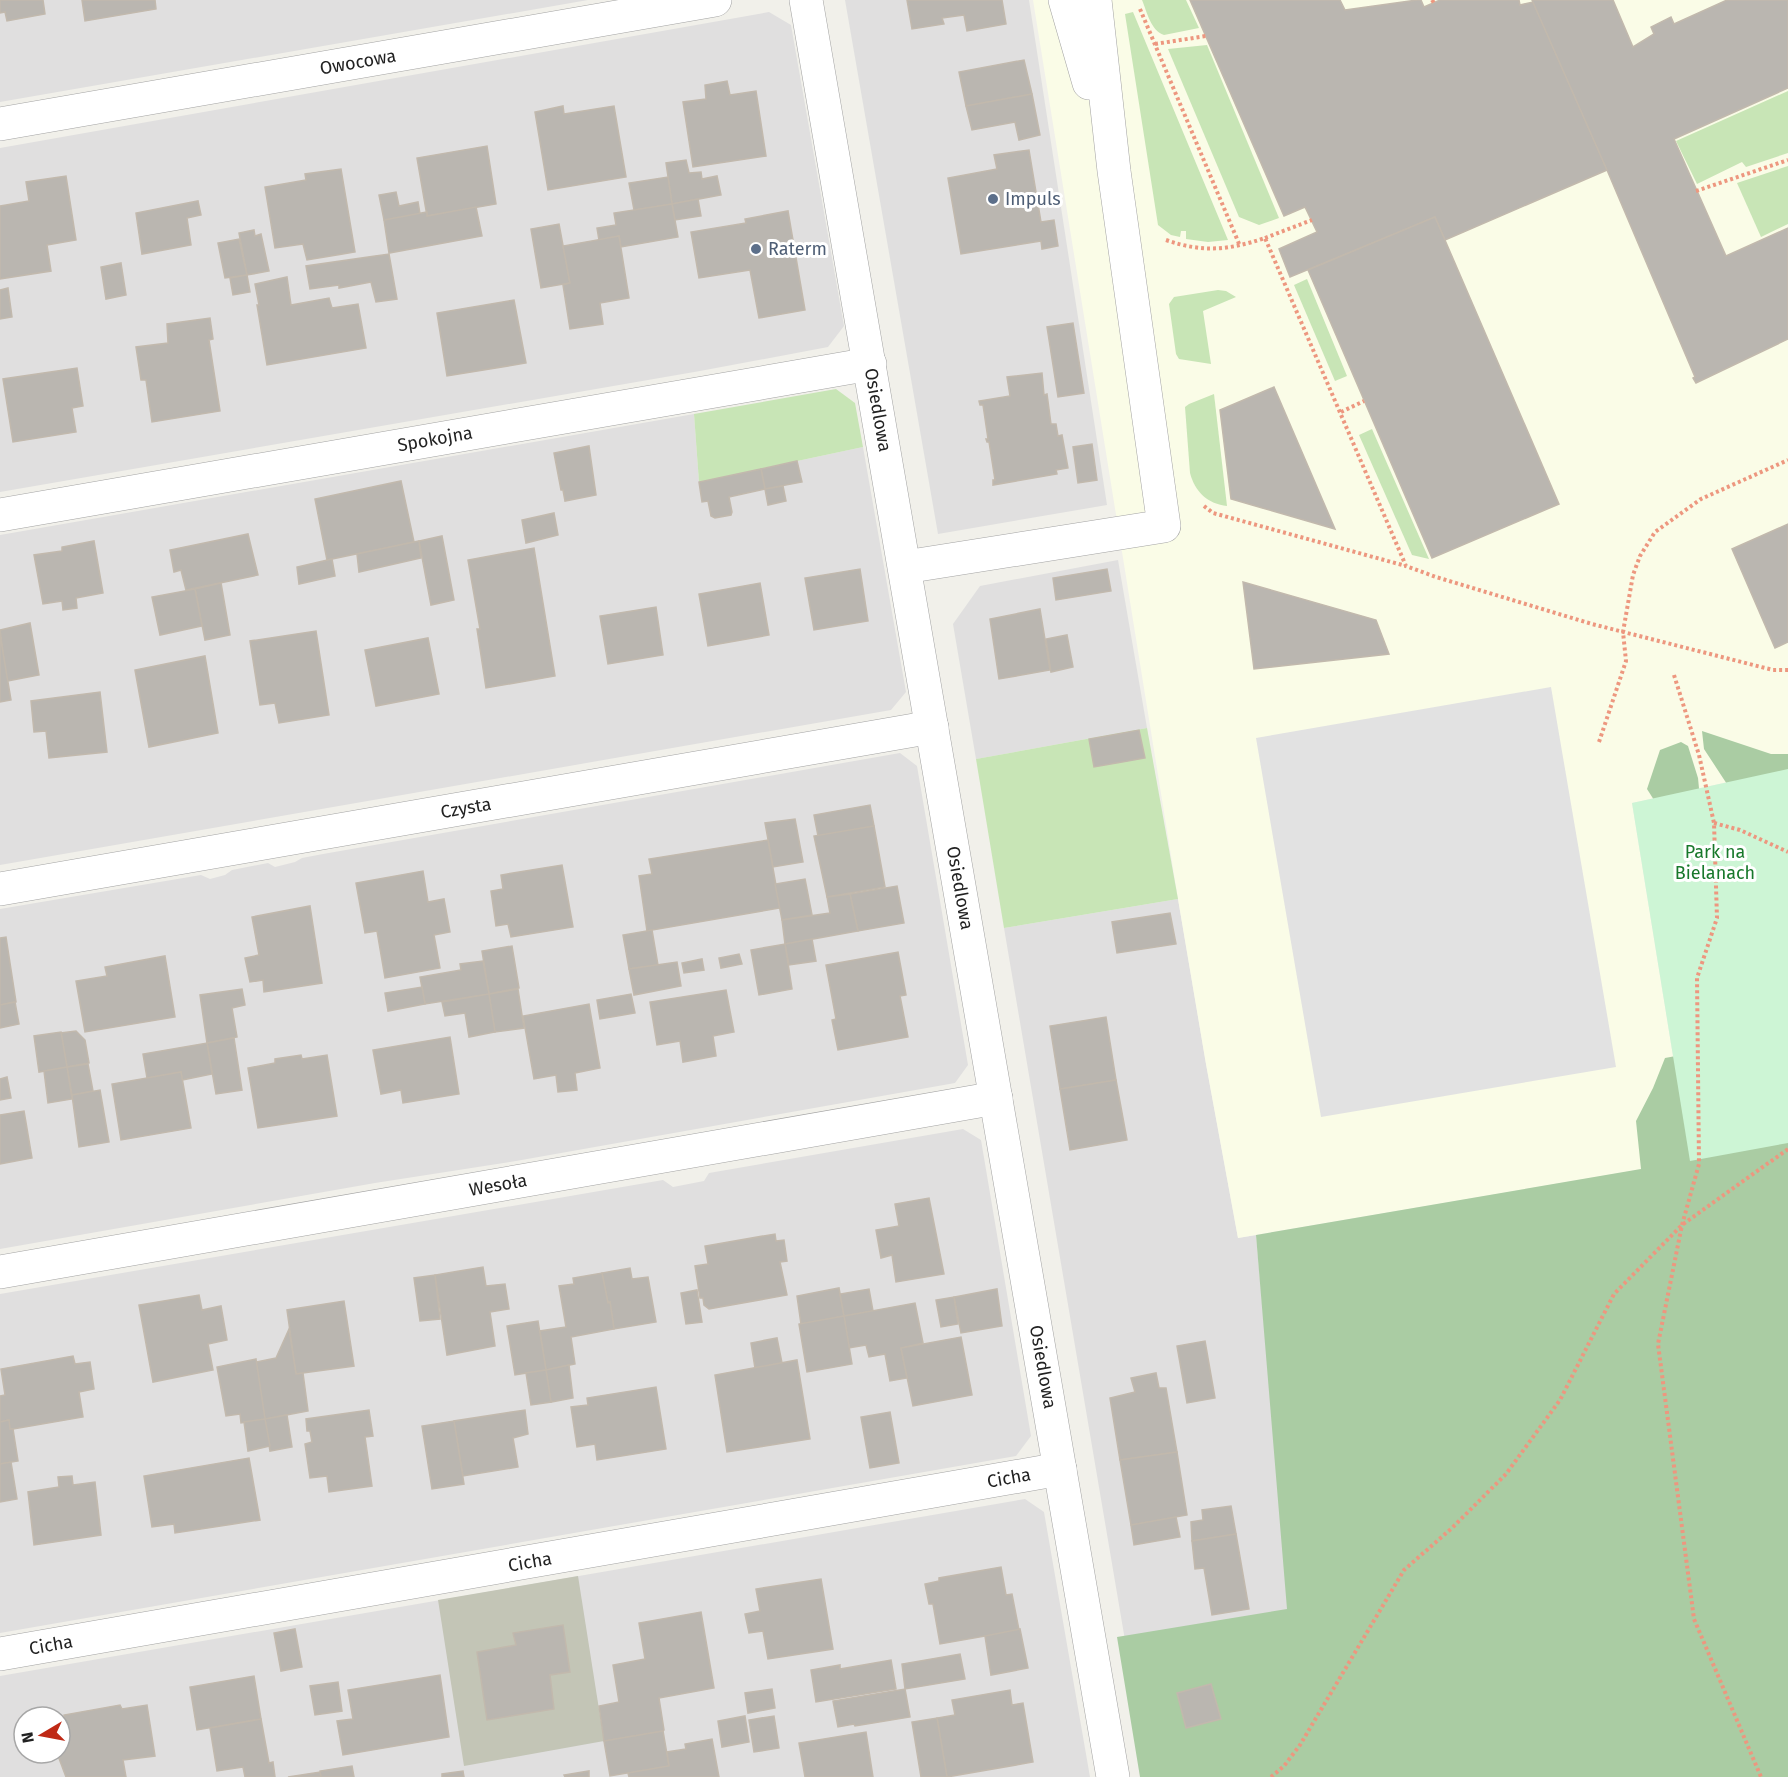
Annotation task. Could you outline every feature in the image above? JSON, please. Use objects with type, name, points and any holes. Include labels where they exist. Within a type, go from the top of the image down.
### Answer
[{"type":"street","name":"Owocowa","points":[[0,124],[715,0]]},
{"type":"street","name":"Osiedlowa","points":[[806,0],[1113,1777]]},
{"type":"street","points":[[1065,0],[1114,171]]},
{"type":"street","points":[[905,567],[1164,526],[1114,171],[1095,0]]},
{"type":"street","name":"Spokojna","points":[[0,515],[870,364]]},
{"type":"street","name":"Czysta","points":[[0,889],[932,727]]},
{"type":"street","name":"Wesoła","points":[[0,1272],[996,1098]]},
{"type":"street","name":"Cicha","points":[[0,1654],[1060,1469]]},
{"type":"path","points":[[1137,0],[1240,246]]},
{"type":"path","points":[[1155,44],[1206,36]]},
{"type":"path","points":[[1696,192],[1788,160]]},
{"type":"path","points":[[1158,234],[1164,240],[1200,249],[1218,249],[1240,246],[1312,220]]},
{"type":"path","points":[[1265,238],[1406,566]]},
{"type":"path","points":[[1341,412],[1365,401]]},
{"type":"path","points":[[1599,742],[1626,661],[1623,632],[1633,575],[1640,556],[1655,532],[1701,498],[1788,460]]},
{"type":"path","points":[[1198,500],[1214,513],[1406,566],[1447,581],[1623,632],[1773,670],[1788,670]]},
{"type":"path","points":[[1674,675],[1699,755],[1714,823],[1717,918],[1697,978],[1699,1164],[1682,1225],[1658,1344],[1694,1619],[1761,1777]]},
{"type":"path","points":[[1714,823],[1740,830],[1788,852]]},
{"type":"path","points":[[1271,1777],[1284,1766],[1300,1745],[1404,1570],[1452,1528],[1506,1474],[1560,1400],[1614,1294],[1682,1225],[1788,1149]]},
{"type":"shaded area","points":[[0,0],[588,0],[0,102]]},
{"type":"shaded area","points":[[845,0],[1029,0],[1107,505],[938,534]]},
{"type":"shaded area","points":[[1033,0],[1788,0],[1788,769],[1632,803],[1690,1161],[1238,1238],[1178,899]]},
{"type":"shaded area","points":[[769,12],[791,25],[844,326],[828,347],[0,492],[0,148]]},
{"type":"shaded area","points":[[694,414],[699,482],[863,447],[906,692],[891,710],[0,865],[0,535]]},
{"type":"shaded area","points":[[1118,560],[1147,728],[976,759],[953,624],[980,586]]},
{"type":"shaded area","points":[[1551,687],[1616,1067],[1321,1117],[1256,738]]},
{"type":"shaded area","points":[[900,753],[917,766],[968,1065],[955,1083],[0,1249],[0,909],[201,875],[210,879],[225,875],[232,870],[268,863],[275,867],[323,854]]},
{"type":"shaded area","points":[[1178,899],[1238,1238],[1256,1235],[1291,1626],[1127,1652],[1004,928]]},
{"type":"shaded area","points":[[963,1129],[981,1140],[1031,1436],[1016,1456],[0,1633],[0,1294],[663,1180],[673,1187],[704,1181],[709,1173]]},
{"type":"shaded area","points":[[1025,1499],[1044,1512],[1090,1777],[0,1777],[0,1676]]},
{"type":"shaded area","points":[[578,1576],[604,1741],[464,1766],[438,1600]]},
{"type":"green space","points":[[1142,0],[1186,0],[1199,28],[1164,35],[1156,30]]},
{"type":"green space","points":[[1133,12],[1228,240],[1208,242],[1186,239],[1186,231],[1181,231],[1180,237],[1171,235],[1158,225],[1125,14]]},
{"type":"green space","points":[[1207,45],[1279,218],[1259,225],[1239,217],[1168,49]]},
{"type":"green space","points":[[1788,91],[1788,153],[1746,167],[1742,162],[1697,184],[1676,141]]},
{"type":"green space","points":[[1788,166],[1788,224],[1761,237],[1737,183]]},
{"type":"green space","points":[[1307,279],[1347,376],[1335,381],[1294,285]]},
{"type":"green space","points":[[1218,290],[1226,291],[1236,297],[1203,311],[1211,364],[1179,359],[1176,354],[1169,304],[1174,297]]},
{"type":"green space","points":[[836,389],[855,403],[863,447],[699,482],[694,414]]},
{"type":"green space","points":[[1214,394],[1227,506],[1214,503],[1203,496],[1195,486],[1190,473],[1185,407]]},
{"type":"green space","points":[[1372,429],[1429,559],[1412,555],[1359,435]]},
{"type":"green space","points":[[1147,728],[1178,899],[1004,928],[976,759]]},
{"type":"green space","points":[[1702,731],[1771,754],[1788,754],[1788,1777],[1140,1777],[1117,1637],[1287,1609],[1256,1235],[1641,1169],[1636,1121],[1665,1058],[1708,1050],[1740,804],[1704,749]]},
{"type":"green space","points":[[1681,742],[1688,746],[1698,778],[1703,830],[1661,811],[1647,789],[1660,750]]},
{"type":"green space","name":"Park na Bielanach","points":[[1788,769],[1788,1143],[1690,1161],[1632,803]]},
{"type":"building","points":[[0,0],[43,0],[45,14],[7,21],[5,12],[0,13]]},
{"type":"building","points":[[82,0],[155,0],[156,9],[85,21]]},
{"type":"building","points":[[907,0],[1002,0],[1006,24],[967,31],[964,15],[942,18],[944,24],[912,29]]},
{"type":"building","points":[[1190,0],[1340,0],[1345,10],[1417,0],[1421,0],[1424,7],[1440,0],[1519,0],[1520,5],[1533,2],[1607,170],[1445,240],[1435,217],[1290,277],[1279,249],[1317,232],[1305,207],[1284,216]]},
{"type":"building","points":[[1532,0],[1613,0],[1633,47],[1654,34],[1651,27],[1671,17],[1674,24],[1727,0],[1788,0],[1788,88],[1674,139],[1726,256],[1788,228],[1788,339],[1696,383],[1607,170]]},
{"type":"building","points":[[1024,60],[1032,94],[966,106],[959,72]]},
{"type":"building","points":[[727,81],[730,95],[756,91],[766,156],[693,167],[683,102],[706,99],[705,85]]},
{"type":"building","points":[[1032,94],[1040,135],[1019,140],[1015,122],[972,130],[966,106]]},
{"type":"building","points":[[563,106],[564,114],[614,106],[626,177],[548,190],[535,112]]},
{"type":"building","points":[[487,146],[496,204],[427,216],[417,158]]},
{"type":"building","points":[[1029,150],[1041,222],[1054,220],[1058,246],[1042,249],[1041,241],[961,254],[948,178],[997,169],[994,155]]},
{"type":"building","points":[[686,160],[689,173],[701,172],[702,179],[717,176],[721,195],[672,204],[666,163]]},
{"type":"building","points":[[341,169],[355,252],[307,260],[303,244],[275,248],[265,187],[306,180],[305,174]]},
{"type":"building","points":[[66,176],[76,240],[47,245],[51,271],[0,279],[0,206],[29,201],[26,182]]},
{"type":"building","points":[[668,177],[672,204],[634,210],[629,183]]},
{"type":"building","points":[[396,192],[399,206],[418,202],[420,214],[384,220],[379,195]]},
{"type":"building","points":[[698,199],[701,216],[675,220],[672,204]]},
{"type":"building","points":[[198,201],[201,215],[187,218],[191,245],[142,254],[136,213]]},
{"type":"building","points":[[672,204],[678,237],[621,247],[619,236],[599,240],[597,228],[616,225],[614,213]]},
{"type":"building","points":[[476,207],[482,236],[389,253],[384,220],[427,212],[427,216]]},
{"type":"building","points":[[788,211],[805,310],[759,318],[750,270],[699,278],[691,232],[746,223],[745,219]]},
{"type":"building","points":[[1435,217],[1559,504],[1432,558],[1308,270]]},
{"type":"building","points":[[559,224],[570,283],[541,288],[531,229]]},
{"type":"building","points":[[254,230],[255,236],[261,234],[269,271],[247,275],[239,233]]},
{"type":"building","points":[[619,236],[629,298],[600,303],[603,324],[570,329],[563,285],[570,283],[563,246]]},
{"type":"building","points":[[239,239],[247,275],[225,278],[218,243]]},
{"type":"building","points":[[389,254],[397,299],[376,302],[371,282],[339,288],[339,285],[310,289],[306,266]]},
{"type":"building","points":[[121,263],[126,295],[106,299],[101,267]]},
{"type":"building","points":[[247,275],[250,292],[233,295],[230,278]]},
{"type":"building","points":[[287,277],[291,305],[329,298],[332,308],[358,304],[366,348],[267,365],[255,284]]},
{"type":"building","points":[[8,288],[12,317],[0,319],[0,290]]},
{"type":"building","points":[[514,300],[526,363],[447,376],[437,313]]},
{"type":"building","points":[[210,318],[213,339],[209,340],[220,411],[152,422],[146,380],[141,380],[136,347],[168,343],[167,324]]},
{"type":"building","points":[[1073,323],[1084,393],[1058,397],[1047,327]]},
{"type":"building","points":[[77,368],[83,406],[72,408],[76,432],[13,442],[3,379]]},
{"type":"building","points":[[1042,373],[1044,395],[1047,394],[1051,424],[1056,424],[1058,436],[1062,435],[1068,468],[1056,470],[1057,474],[993,485],[993,480],[995,480],[989,442],[986,439],[988,439],[983,405],[980,405],[979,401],[1010,396],[1007,377]]},
{"type":"building","points":[[1274,387],[1335,529],[1231,499],[1220,410]]},
{"type":"building","points":[[1092,444],[1097,480],[1078,483],[1073,447]]},
{"type":"building","points":[[589,446],[596,495],[565,501],[554,453]]},
{"type":"building","points":[[797,461],[802,482],[765,489],[761,469]]},
{"type":"building","points":[[761,469],[765,489],[729,497],[731,515],[715,518],[711,516],[708,501],[702,502],[699,482]]},
{"type":"building","points":[[401,481],[414,542],[327,560],[315,499]]},
{"type":"building","points":[[783,486],[786,501],[768,505],[765,489]]},
{"type":"building","points":[[554,513],[558,535],[526,543],[522,520]]},
{"type":"building","points":[[1788,524],[1788,642],[1775,648],[1732,549]]},
{"type":"building","points":[[248,534],[258,575],[186,590],[181,570],[174,572],[170,550]]},
{"type":"building","points":[[442,536],[454,600],[431,605],[419,541]]},
{"type":"building","points":[[94,541],[103,593],[76,598],[77,608],[63,610],[62,601],[43,604],[34,555],[62,551],[62,547]]},
{"type":"building","points":[[419,541],[421,558],[359,572],[357,554]]},
{"type":"building","points":[[534,548],[555,676],[486,688],[477,629],[480,629],[468,560]]},
{"type":"building","points":[[332,559],[335,576],[299,584],[297,567]]},
{"type":"building","points":[[860,569],[868,621],[814,630],[805,578]]},
{"type":"building","points":[[1107,569],[1111,591],[1056,600],[1053,578]]},
{"type":"building","points":[[1243,582],[1376,620],[1389,654],[1254,669]]},
{"type":"building","points":[[221,583],[230,635],[205,640],[195,589]]},
{"type":"building","points":[[760,583],[769,635],[708,646],[699,594]]},
{"type":"building","points":[[195,589],[202,626],[160,635],[152,597]]},
{"type":"building","points":[[656,607],[663,655],[608,664],[600,616]]},
{"type":"building","points":[[1040,609],[1050,670],[999,679],[990,619]]},
{"type":"building","points":[[30,623],[39,675],[7,681],[0,630]]},
{"type":"building","points":[[316,631],[329,715],[279,723],[275,703],[260,705],[250,641]]},
{"type":"building","points":[[0,635],[11,700],[0,702]]},
{"type":"building","points":[[1067,635],[1073,667],[1051,672],[1046,639]]},
{"type":"building","points":[[428,638],[439,694],[376,706],[365,650]]},
{"type":"building","points":[[205,656],[218,733],[149,747],[135,670]]},
{"type":"building","points":[[100,692],[107,752],[49,758],[46,731],[34,732],[31,701]]},
{"type":"building","points":[[1139,730],[1145,758],[1094,767],[1089,739]]},
{"type":"building","points":[[870,805],[874,826],[818,836],[814,815]]},
{"type":"building","points":[[795,819],[803,862],[773,867],[765,823]]},
{"type":"building","points":[[874,826],[885,887],[827,897],[814,836]]},
{"type":"building","points":[[768,840],[780,908],[647,931],[639,876],[652,874],[649,859]]},
{"type":"building","points":[[562,865],[573,927],[511,937],[508,924],[496,926],[491,891],[503,889],[501,875]]},
{"type":"building","points":[[423,871],[428,902],[444,899],[450,932],[434,935],[440,968],[385,978],[377,931],[365,933],[356,883]]},
{"type":"building","points":[[805,879],[812,915],[782,920],[775,884]]},
{"type":"building","points":[[897,886],[904,923],[858,931],[850,894]]},
{"type":"building","points":[[850,894],[858,931],[785,944],[782,920],[830,913],[827,897]]},
{"type":"building","points":[[310,906],[322,983],[264,992],[263,980],[250,982],[245,958],[259,955],[252,917]]},
{"type":"building","points":[[1170,913],[1176,944],[1117,953],[1112,922]]},
{"type":"building","points":[[652,930],[658,965],[629,969],[623,935]]},
{"type":"building","points":[[6,937],[16,1002],[0,1005],[0,938]]},
{"type":"building","points":[[812,939],[816,961],[789,965],[785,944]]},
{"type":"building","points":[[785,944],[792,989],[759,995],[751,950]]},
{"type":"building","points":[[512,946],[519,988],[489,994],[482,951]]},
{"type":"building","points":[[898,952],[906,995],[900,996],[908,1037],[838,1050],[832,1020],[836,1019],[826,965]]},
{"type":"building","points":[[739,954],[742,964],[721,968],[719,958]]},
{"type":"building","points":[[165,956],[175,1017],[85,1032],[76,981],[107,976],[105,967]]},
{"type":"building","points":[[702,959],[704,970],[684,973],[682,963]]},
{"type":"building","points":[[483,961],[489,994],[425,1004],[420,977],[461,970],[460,964]]},
{"type":"building","points":[[677,962],[681,986],[634,995],[629,969]]},
{"type":"building","points":[[422,987],[425,1004],[388,1011],[385,993]]},
{"type":"building","points":[[242,989],[245,1005],[232,1008],[237,1037],[207,1043],[200,995]]},
{"type":"building","points":[[518,989],[524,1028],[495,1032],[489,994]]},
{"type":"building","points":[[726,990],[734,1032],[713,1036],[716,1056],[683,1062],[680,1041],[657,1045],[650,1002]]},
{"type":"building","points":[[489,994],[495,1032],[469,1037],[465,1013],[445,1016],[442,1002]]},
{"type":"building","points":[[631,994],[635,1013],[600,1019],[597,1000]]},
{"type":"building","points":[[15,1002],[19,1024],[0,1028],[0,1005]]},
{"type":"building","points":[[589,1004],[600,1068],[575,1073],[577,1090],[558,1092],[556,1075],[534,1079],[523,1016]]},
{"type":"building","points":[[1106,1017],[1116,1080],[1060,1089],[1050,1026]]},
{"type":"building","points":[[76,1031],[85,1040],[89,1063],[67,1067],[61,1033]]},
{"type":"building","points":[[61,1032],[67,1067],[39,1072],[34,1036]]},
{"type":"building","points":[[450,1037],[459,1094],[403,1103],[401,1090],[381,1094],[373,1050]]},
{"type":"building","points":[[234,1038],[242,1090],[216,1094],[207,1043]]},
{"type":"building","points":[[207,1043],[212,1074],[182,1080],[181,1072],[147,1078],[143,1054]]},
{"type":"building","points":[[301,1055],[302,1059],[327,1055],[337,1116],[258,1128],[248,1068],[275,1063],[275,1059]]},
{"type":"building","points":[[88,1064],[93,1091],[72,1095],[67,1067]]},
{"type":"building","points":[[67,1067],[72,1099],[48,1103],[44,1071]]},
{"type":"building","points":[[181,1072],[191,1128],[121,1140],[112,1084]]},
{"type":"building","points":[[7,1077],[11,1098],[0,1100],[0,1079]]},
{"type":"building","points":[[1116,1080],[1127,1140],[1070,1150],[1060,1089]]},
{"type":"building","points":[[100,1090],[109,1142],[79,1147],[72,1095]]},
{"type":"building","points":[[24,1111],[32,1158],[0,1164],[0,1115]]},
{"type":"building","points":[[929,1198],[944,1274],[896,1282],[892,1255],[881,1258],[876,1230],[899,1226],[895,1204]]},
{"type":"building","points":[[775,1234],[776,1241],[784,1240],[787,1261],[780,1262],[787,1295],[709,1309],[704,1305],[703,1298],[700,1298],[695,1266],[708,1264],[705,1246]]},
{"type":"building","points":[[483,1267],[486,1286],[505,1284],[509,1309],[490,1312],[495,1346],[447,1355],[435,1275]]},
{"type":"building","points":[[630,1268],[632,1279],[648,1277],[656,1322],[614,1329],[602,1273]]},
{"type":"building","points":[[602,1273],[614,1329],[571,1337],[575,1364],[546,1370],[540,1331],[566,1327],[559,1286],[574,1284],[573,1278]]},
{"type":"building","points":[[435,1275],[440,1319],[420,1321],[414,1278]]},
{"type":"building","points":[[839,1288],[844,1316],[801,1324],[797,1296]]},
{"type":"building","points":[[869,1289],[873,1311],[844,1316],[840,1294]]},
{"type":"building","points":[[997,1289],[1002,1326],[961,1333],[954,1297]]},
{"type":"building","points":[[697,1290],[702,1322],[686,1324],[681,1293]]},
{"type":"building","points":[[199,1295],[202,1310],[221,1306],[227,1340],[208,1344],[213,1370],[153,1382],[139,1305]]},
{"type":"building","points":[[954,1297],[958,1324],[941,1327],[936,1300]]},
{"type":"building","points":[[344,1301],[354,1366],[296,1374],[287,1310]]},
{"type":"building","points":[[915,1303],[923,1343],[901,1348],[907,1378],[890,1381],[885,1354],[869,1357],[866,1345],[849,1348],[844,1316]]},
{"type":"building","points":[[844,1316],[852,1364],[807,1372],[799,1324]]},
{"type":"building","points":[[538,1321],[546,1370],[515,1375],[507,1326]]},
{"type":"building","points":[[289,1329],[296,1374],[303,1373],[308,1411],[265,1419],[256,1362],[276,1358]]},
{"type":"building","points":[[961,1337],[972,1395],[913,1406],[901,1348]]},
{"type":"building","points":[[777,1338],[782,1363],[755,1368],[751,1343]]},
{"type":"building","points":[[1205,1341],[1215,1398],[1187,1403],[1177,1346]]},
{"type":"building","points":[[73,1356],[75,1364],[90,1362],[94,1389],[79,1392],[83,1417],[13,1429],[10,1429],[9,1420],[0,1422],[0,1396],[5,1395],[1,1369]]},
{"type":"building","points":[[256,1359],[265,1419],[241,1423],[240,1414],[226,1416],[217,1367]]},
{"type":"building","points":[[797,1360],[810,1439],[727,1452],[715,1375]]},
{"type":"building","points":[[569,1365],[573,1398],[551,1402],[546,1370]]},
{"type":"building","points":[[546,1370],[551,1402],[531,1405],[526,1373]]},
{"type":"building","points":[[1156,1373],[1159,1388],[1166,1388],[1177,1452],[1120,1460],[1110,1398],[1135,1392],[1131,1378]]},
{"type":"building","points":[[656,1387],[666,1449],[597,1460],[595,1444],[577,1447],[571,1407],[588,1405],[587,1398]]},
{"type":"building","points":[[369,1410],[373,1436],[365,1437],[372,1486],[329,1492],[327,1476],[310,1478],[305,1444],[312,1442],[310,1431],[307,1431],[306,1419]]},
{"type":"building","points":[[525,1410],[528,1434],[513,1438],[518,1467],[463,1476],[454,1421]]},
{"type":"building","points":[[890,1412],[899,1463],[870,1468],[861,1417]]},
{"type":"building","points":[[287,1415],[292,1447],[270,1451],[265,1419]]},
{"type":"building","points":[[265,1419],[270,1446],[248,1451],[244,1422]]},
{"type":"building","points":[[9,1420],[10,1429],[13,1429],[18,1461],[0,1464],[0,1422]]},
{"type":"building","points":[[454,1421],[464,1484],[432,1489],[422,1426]]},
{"type":"building","points":[[1177,1452],[1187,1515],[1131,1525],[1120,1460]]},
{"type":"building","points":[[249,1458],[260,1520],[175,1533],[174,1524],[152,1527],[144,1476]]},
{"type":"building","points":[[11,1462],[17,1499],[0,1502],[0,1464]]},
{"type":"building","points":[[72,1476],[73,1485],[95,1482],[101,1535],[34,1545],[28,1492],[59,1487],[58,1477]]},
{"type":"building","points":[[1231,1506],[1236,1534],[1192,1541],[1191,1522],[1203,1520],[1202,1510]]},
{"type":"building","points":[[1176,1517],[1180,1537],[1134,1545],[1131,1525]]},
{"type":"building","points":[[1236,1534],[1249,1609],[1212,1615],[1204,1568],[1195,1569],[1192,1541]]},
{"type":"building","points":[[1001,1567],[1006,1595],[1012,1594],[1019,1630],[940,1644],[933,1604],[929,1604],[925,1584],[939,1581],[939,1578]]},
{"type":"building","points":[[821,1579],[833,1649],[768,1659],[763,1631],[749,1633],[745,1614],[760,1611],[756,1589]]},
{"type":"building","points":[[701,1612],[714,1688],[659,1698],[663,1731],[604,1741],[599,1706],[619,1702],[613,1665],[645,1659],[639,1623]]},
{"type":"building","points":[[563,1625],[570,1672],[550,1675],[554,1709],[487,1720],[477,1652],[516,1645],[513,1633]]},
{"type":"building","points":[[295,1629],[302,1667],[281,1671],[274,1633]]},
{"type":"building","points":[[1020,1629],[1028,1668],[991,1675],[985,1636]]},
{"type":"building","points":[[960,1654],[965,1679],[905,1689],[902,1664]]},
{"type":"building","points":[[891,1660],[896,1689],[816,1702],[811,1670],[840,1665],[840,1669]]},
{"type":"building","points":[[440,1675],[449,1737],[343,1755],[337,1721],[353,1719],[348,1690]]},
{"type":"building","points":[[254,1676],[261,1719],[197,1730],[190,1687]]},
{"type":"building","points":[[338,1682],[342,1711],[315,1715],[310,1686]]},
{"type":"building","points":[[1211,1684],[1221,1719],[1186,1728],[1177,1693]]},
{"type":"building","points":[[772,1689],[775,1708],[748,1713],[745,1693]]},
{"type":"building","points":[[905,1689],[910,1717],[838,1727],[833,1701]]},
{"type":"building","points":[[1010,1690],[1012,1705],[1023,1703],[1033,1762],[947,1777],[937,1718],[955,1715],[952,1700]]},
{"type":"building","points":[[120,1705],[122,1709],[147,1705],[155,1756],[123,1760],[126,1777],[66,1777],[62,1765],[72,1765],[72,1714]]},
{"type":"building","points":[[745,1716],[749,1742],[722,1747],[718,1721]]},
{"type":"building","points":[[774,1716],[779,1748],[754,1752],[749,1720]]},
{"type":"building","points":[[937,1718],[947,1777],[921,1777],[912,1722]]},
{"type":"building","points":[[261,1719],[269,1763],[273,1762],[275,1777],[245,1777],[243,1767],[217,1771],[210,1728]]},
{"type":"building","points":[[663,1731],[669,1766],[610,1776],[604,1741]]},
{"type":"building","points":[[866,1732],[873,1777],[805,1777],[799,1743]]},
{"type":"building","points":[[712,1739],[719,1777],[629,1777],[628,1773],[669,1766],[667,1752],[686,1749],[685,1744]]},
{"type":"building","points":[[352,1766],[354,1777],[321,1777],[320,1771]]},
{"type":"building","points":[[463,1771],[464,1777],[442,1777],[442,1774]]},
{"type":"building","points":[[589,1771],[589,1777],[565,1777],[564,1775]]},
{"type":"building","points":[[320,1772],[321,1777],[288,1777]]},
{"type":"place","name":"Impuls","points":[[993,199]]},
{"type":"place","name":"Raterm","points":[[756,249]]}]
